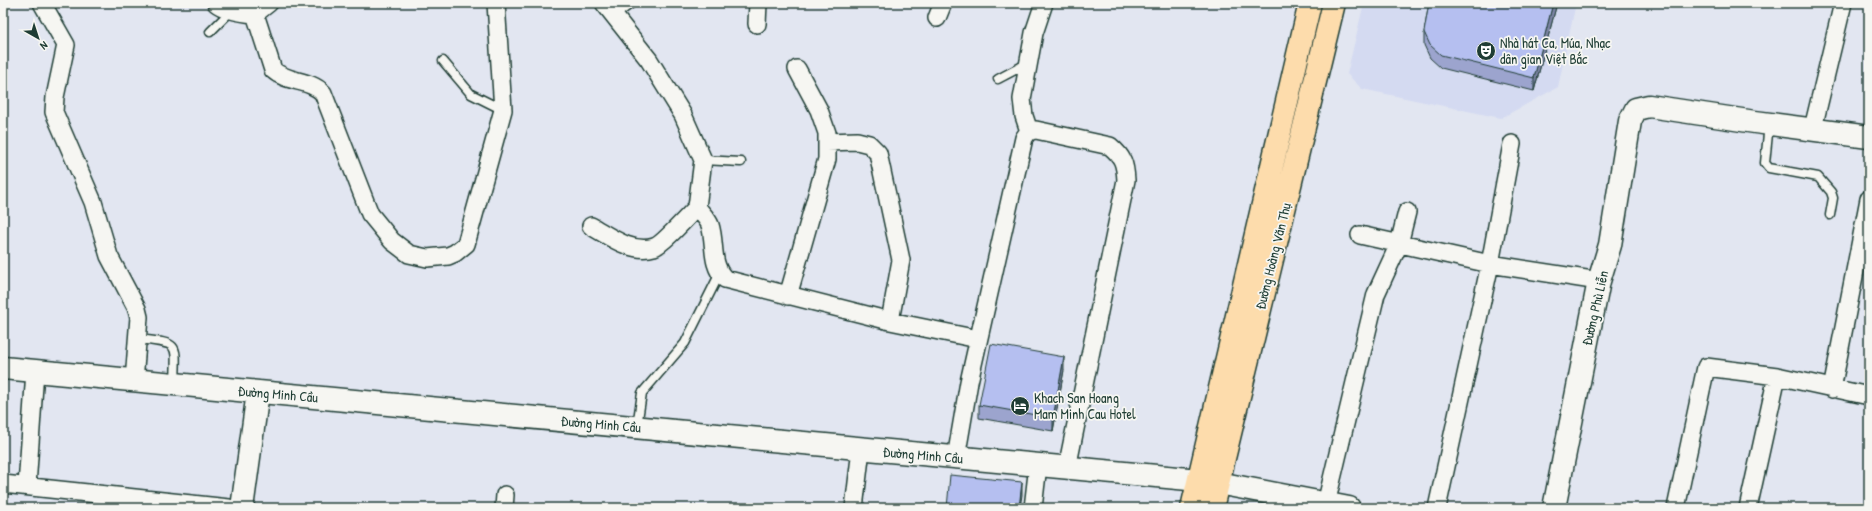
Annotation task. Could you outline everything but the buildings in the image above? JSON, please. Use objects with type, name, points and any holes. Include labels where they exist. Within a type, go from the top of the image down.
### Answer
[{"type":"main road","name":"Đường Hoàng Văn Thụ","points":[[1212,508],[1208,482],[1294,70],[1310,3]]},
{"type":"main road","name":"Đường Hoàng Văn Thụ","points":[[1192,508],[1208,482],[1317,76],[1334,3]]},
{"type":"main road","points":[[1294,70],[1317,76]]},
{"type":"street","points":[[42,3],[66,45],[55,96],[54,112],[93,202],[109,256],[137,309],[139,317],[134,380]]},
{"type":"street","points":[[216,3],[242,13],[255,14],[269,3]]},
{"type":"street","points":[[255,14],[273,70],[279,76],[316,86],[323,93],[370,214],[392,241],[409,254],[427,258],[448,256],[456,253],[466,244],[503,110],[496,3]]},
{"type":"street","points":[[592,226],[623,244],[643,249],[655,247],[697,208],[703,160],[684,115],[648,60],[604,3]]},
{"type":"street","points":[[757,24],[758,3]]},
{"type":"street","points":[[1029,131],[1024,116],[1022,99],[1034,33],[1044,3]]},
{"type":"street","points":[[1813,128],[1843,3]]},
{"type":"street","points":[[788,296],[827,158],[827,133],[819,110],[797,69]]},
{"type":"street","name":"Đường Phù Liễn","points":[[1554,508],[1600,281],[1610,244],[1630,121],[1636,109],[1649,106],[1769,124]]},
{"type":"street","points":[[1769,124],[1813,128],[1869,137]]},
{"type":"street","points":[[956,458],[978,339],[1024,138],[1029,131],[1036,130],[1110,146],[1118,153],[1125,164],[1126,180],[1067,468]]},
{"type":"street","points":[[827,142],[857,141],[869,144],[878,153],[900,260],[890,321]]},
{"type":"street","points":[[1437,508],[1490,264],[1512,144]]},
{"type":"street","points":[[1832,389],[1869,199]]},
{"type":"street","points":[[697,208],[710,225],[715,262],[720,273],[725,279],[890,321],[978,339]]},
{"type":"street","points":[[1326,504],[1376,294],[1399,244],[1407,212]]},
{"type":"street","points":[[1360,235],[1490,264],[1600,281]]},
{"type":"street","points":[[1676,508],[1706,367],[1777,376],[1869,396]]},
{"type":"street","name":"Đường Minh Cầu","points":[[3,368],[1208,482],[1349,508]]},
{"type":"street","points":[[26,486],[35,371]]},
{"type":"street","points":[[1748,508],[1777,376]]},
{"type":"street","points":[[242,508],[258,392]]},
{"type":"street","points":[[854,508],[861,449]]},
{"type":"street","points":[[1033,508],[1038,465]]},
{"type":"street","points":[[3,484],[229,508]]},
{"type":"lane","points":[[614,16],[632,3]]},
{"type":"lane","points":[[210,32],[233,10]]},
{"type":"lane","points":[[443,61],[471,94],[503,110]]},
{"type":"lane","points":[[998,79],[1029,62]]},
{"type":"lane","points":[[1769,124],[1765,163],[1769,168],[1818,177],[1831,192],[1833,198],[1830,215]]},
{"type":"lane","points":[[703,160],[741,162]]},
{"type":"lane","points":[[637,428],[642,393],[685,343],[720,273]]},
{"type":"lane","points":[[138,338],[168,342],[173,345],[176,350],[175,384]]},
{"type":"shaded area","points":[[1364,3],[1576,3],[1558,87],[1501,118],[1362,89],[1347,74]]},
{"type":"place","name":"Nhà hát Ca, Múa, Nhạc dân gian Việt Bắc","points":[[1486,51]]},
{"type":"place","name":"Khach San Hoang Mam Minh Cau Hotel","points":[[1020,406]]}]
